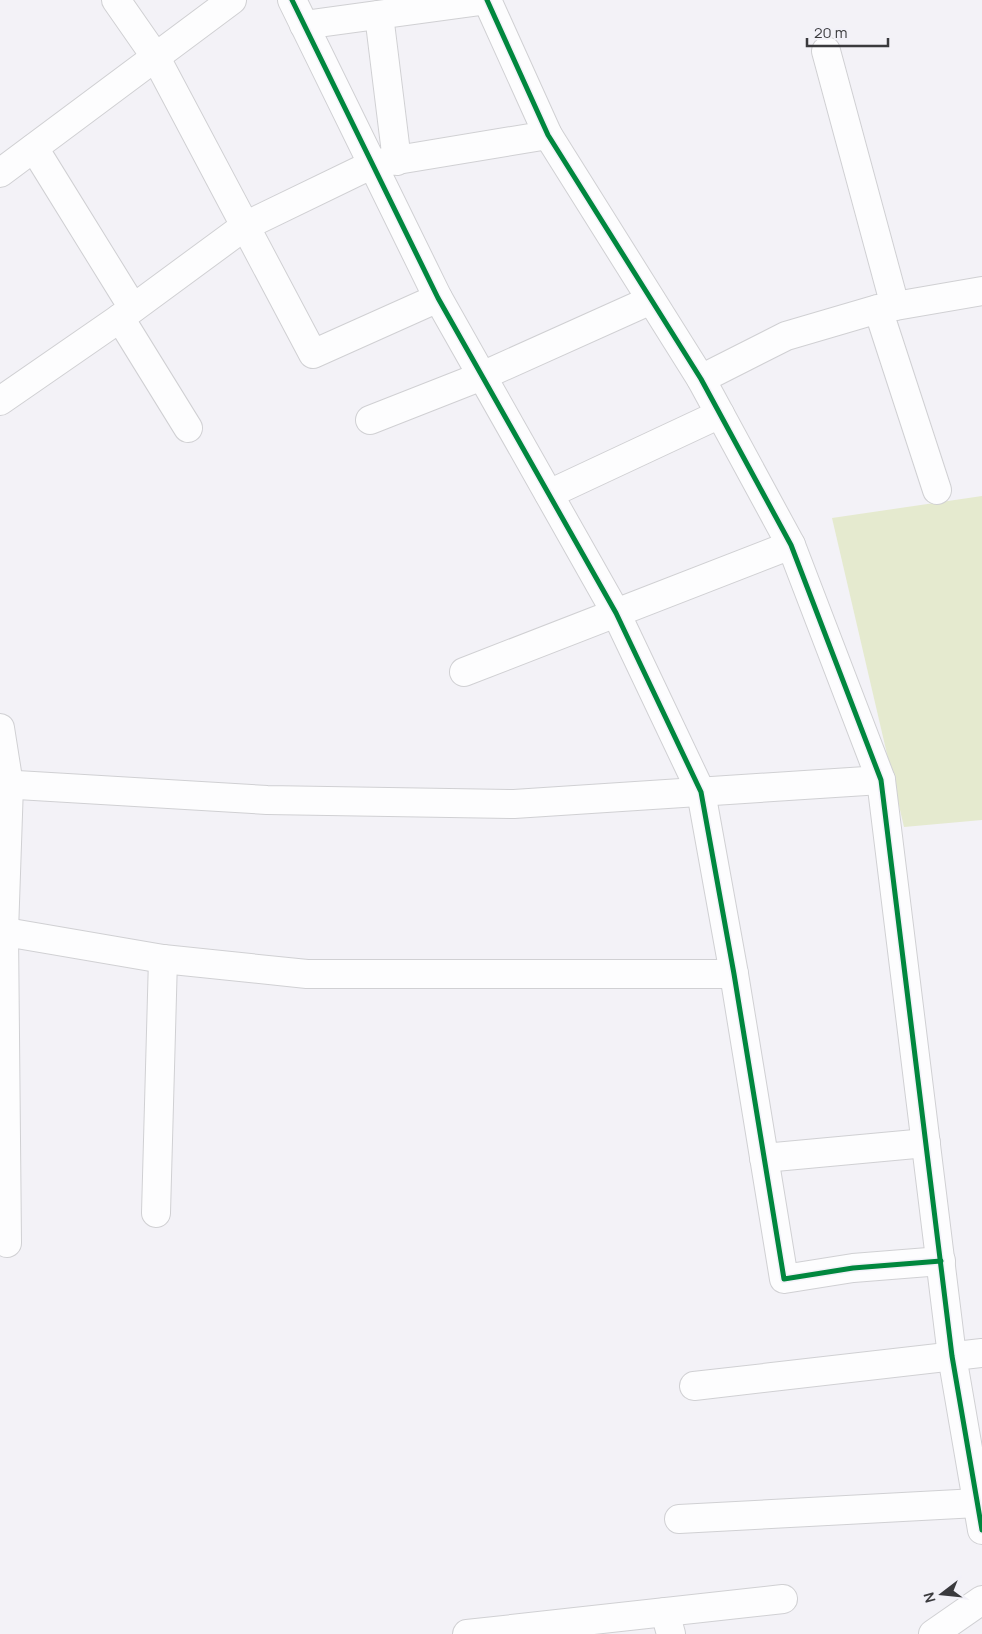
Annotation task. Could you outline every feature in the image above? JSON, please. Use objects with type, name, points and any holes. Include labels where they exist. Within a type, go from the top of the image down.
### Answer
[{"type":"street","points":[[116,0],[155,56],[313,354],[438,298]]},
{"type":"street","points":[[0,173],[232,0]]},
{"type":"street","points":[[292,0],[304,25],[385,163],[438,298],[616,613],[701,792],[734,974],[784,1279],[853,1268],[940,1261]]},
{"type":"street","points":[[304,25],[342,10],[379,15],[488,0],[548,135],[701,379],[791,545],[881,780],[952,1356],[981,1522],[678,1519]]},
{"type":"street","points":[[379,15],[385,163]]},
{"type":"street","points":[[826,51],[886,308],[937,490]]},
{"type":"street","points":[[0,401],[126,313],[245,226],[385,163],[548,135]]},
{"type":"street","points":[[34,148],[188,428]]},
{"type":"street","points":[[701,379],[786,336],[886,308],[982,292]]},
{"type":"street","points":[[370,420],[482,376],[651,300]]},
{"type":"street","points":[[549,494],[720,414]]},
{"type":"street","points":[[464,672],[791,545]]},
{"type":"street","points":[[0,728],[4,785],[2,932],[7,1243]]},
{"type":"street","points":[[4,785],[267,800],[514,804],[881,780]]},
{"type":"street","points":[[2,932],[163,959],[307,974],[734,974]]},
{"type":"street","points":[[156,1213],[163,959]]},
{"type":"street","points":[[764,1158],[926,1143]]},
{"type":"street","points":[[694,1386],[982,1353]]},
{"type":"street","points":[[467,1634],[668,1623],[783,1599]]},
{"type":"street","points":[[933,1634],[982,1600]]},
{"type":"green space","points":[[982,496],[982,820],[904,827],[832,518]]},
{"type":"cycle path","points":[[292,0],[438,298],[616,613],[701,792],[734,974],[784,1279],[853,1268],[941,1261]]},
{"type":"cycle path","points":[[487,0],[548,135],[701,379],[791,545],[881,780],[952,1356],[982,1530]]}]
